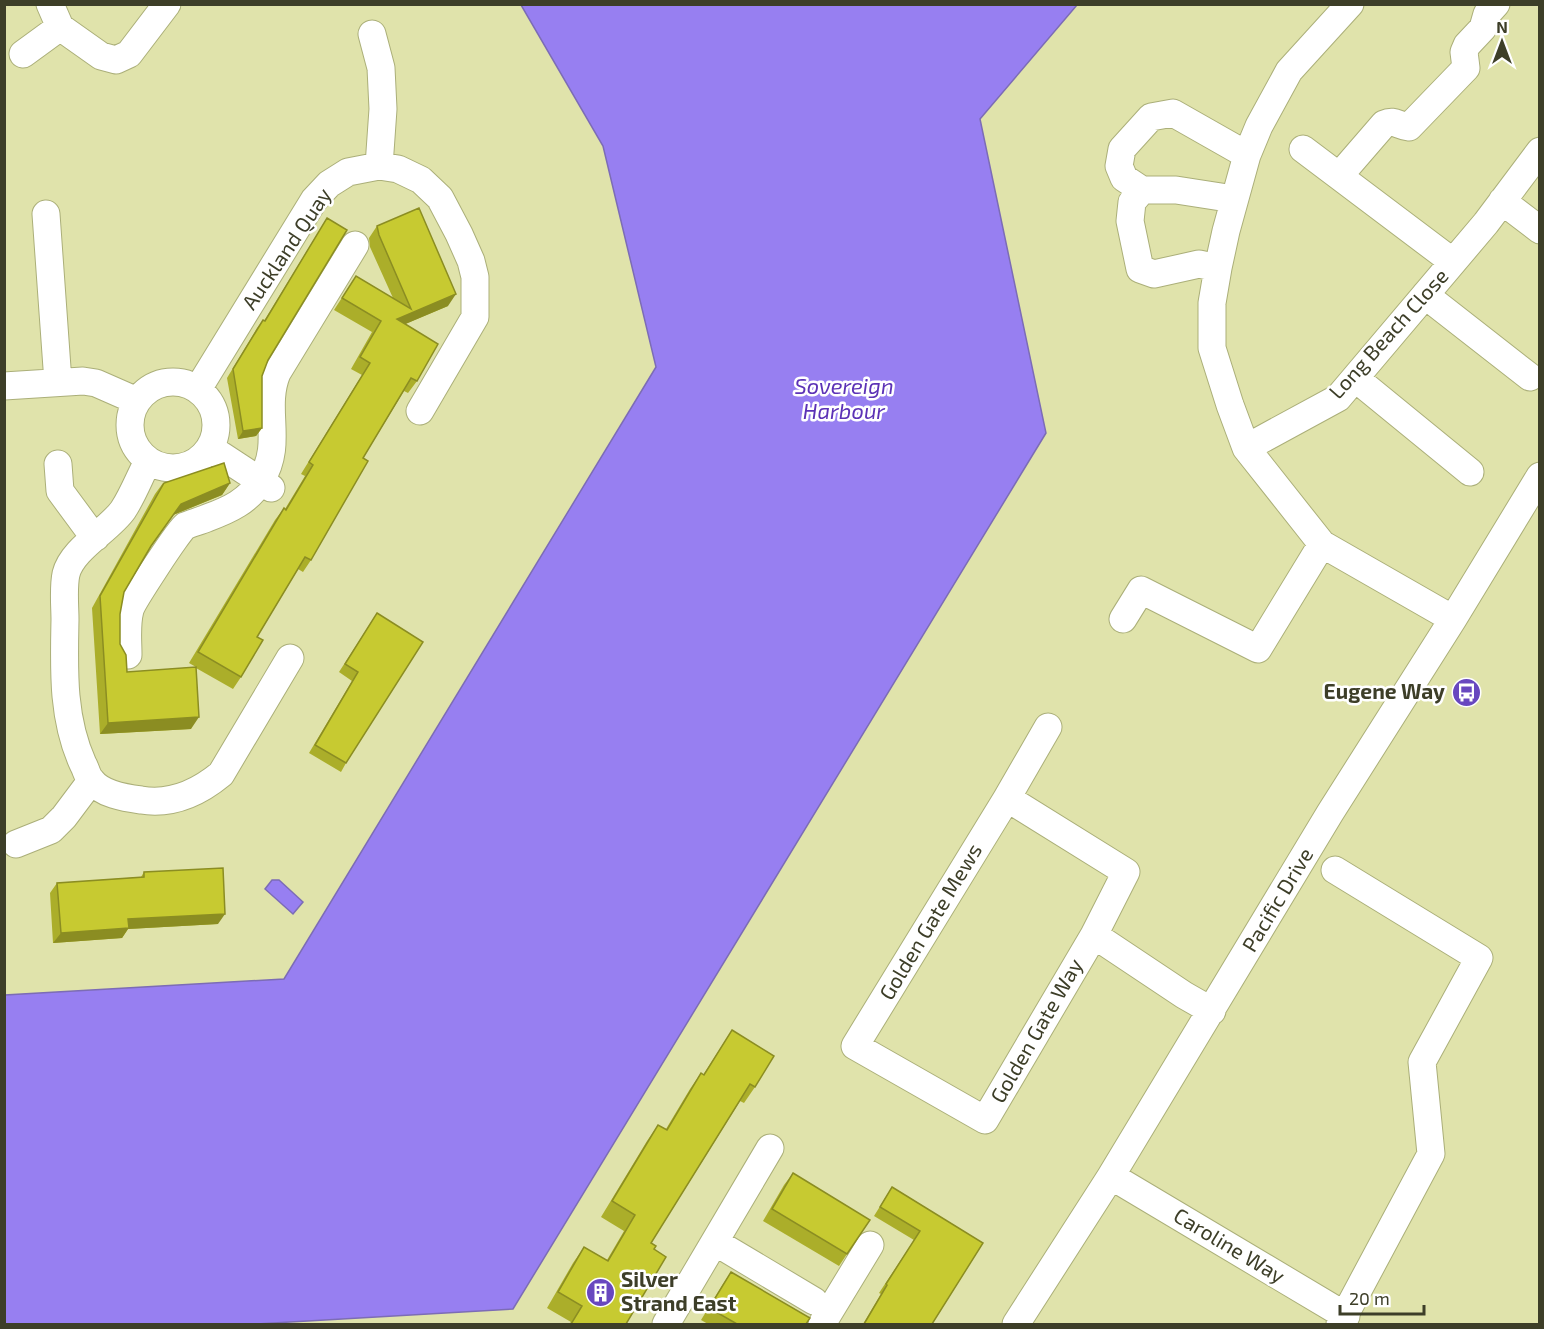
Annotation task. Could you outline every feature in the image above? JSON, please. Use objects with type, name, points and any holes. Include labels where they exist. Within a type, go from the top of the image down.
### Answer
[{"type":"street","points":[[23,54],[55,16],[101,56],[116,60],[129,54],[167,4]]},
{"type":"street","points":[[1350,4],[1289,71],[1259,126],[1247,155],[1218,268],[1212,303],[1212,348],[1246,448],[1323,544],[1453,619]]},
{"type":"street","points":[[1339,176],[1384,124],[1390,121],[1397,122],[1409,128],[1467,68],[1464,52],[1467,45],[1483,28],[1487,14],[1496,4]]},
{"type":"street","points":[[372,34],[381,68],[383,109],[379,166]]},
{"type":"street","points":[[1234,199],[1176,190],[1142,190],[1124,178],[1119,166],[1122,149],[1151,117],[1173,113],[1247,155]]},
{"type":"street","points":[[1303,148],[1453,262]]},
{"type":"street","name":"Long Beach Close","points":[[1246,448],[1338,398],[1486,223],[1539,151]]},
{"type":"street","name":"Auckland Quay","points":[[198,389],[314,200],[329,184],[348,172],[379,166],[398,169],[421,180],[440,198],[471,261],[476,297],[474,317],[420,411]]},
{"type":"street","points":[[1142,190],[1132,202],[1130,221],[1140,269],[1154,274],[1199,264],[1218,268]]},
{"type":"street","points":[[1502,201],[1539,230]]},
{"type":"street","points":[[46,214],[58,382]]},
{"type":"street","points":[[128,656],[127,624],[131,607],[184,527],[232,507],[266,484],[274,440],[270,397],[274,379],[355,245]]},
{"type":"street","points":[[1425,295],[1530,377]]},
{"type":"street","points":[[1354,378],[1470,472]]},
{"type":"street","points":[[4,386],[83,381],[96,383],[137,401]]},
{"type":"street","points":[[178,382],[198,389],[209,400],[216,417],[216,432],[210,448],[200,459],[184,467],[168,468],[148,460],[138,450],[131,434],[130,418],[137,401],[147,390],[163,383],[178,382]]},
{"type":"street","points":[[210,448],[266,484]]},
{"type":"street","points":[[148,460],[125,507],[114,521],[74,559],[66,573],[64,685],[68,718],[77,749],[91,781],[124,798],[150,802],[176,799],[208,784],[221,774],[290,658]]},
{"type":"street","points":[[58,464],[60,491],[96,537]]},
{"type":"street","name":"Pacific Drive","points":[[1016,1324],[1111,1176],[1330,813],[1453,619],[1539,476]]},
{"type":"street","points":[[1123,619],[1141,590],[1258,649],[1323,544]]},
{"type":"street","name":"Golden Gate Mews","points":[[855,1046],[1048,727]]},
{"type":"street","points":[[16,844],[51,830],[64,817],[91,781]]},
{"type":"street","points":[[1007,798],[1126,872],[1094,935]]},
{"type":"street","name":"Caroline Way","points":[[1111,1176],[1343,1320],[1431,1154],[1422,1062],[1479,958],[1335,870]]},
{"type":"street","name":"Golden Gate Way","points":[[855,1046],[986,1120],[1094,935],[1212,1011]]},
{"type":"street","points":[[666,1324],[770,1148]]},
{"type":"street","points":[[715,1242],[818,1313],[870,1245]]},
{"type":"water","name":"Sovereign Harbour","points":[[521,5],[1077,5],[980,119],[1046,433],[513,1309],[256,1324],[5,1324],[5,995],[284,979],[656,367],[603,146]]},
{"type":"water","points":[[272,880],[279,880],[303,902],[293,914],[265,889]]},
{"type":"building","points":[[419,208],[456,294],[397,319],[438,344],[417,381],[411,378],[363,458],[368,461],[311,560],[305,557],[257,637],[263,640],[241,677],[198,652],[284,508],[286,510],[313,465],[309,462],[370,363],[360,357],[381,321],[342,298],[356,276],[411,309],[377,226]]},
{"type":"building","points":[[327,218],[347,230],[268,360],[262,376],[262,428],[243,431],[233,369]]},
{"type":"building","points":[[224,463],[230,483],[181,504],[151,546],[124,592],[120,614],[120,644],[126,655],[127,672],[196,667],[199,717],[108,723],[100,596],[164,483]]},
{"type":"building","points":[[377,613],[423,642],[346,763],[315,745],[358,672],[345,664]]},
{"type":"building","points":[[223,868],[225,914],[128,919],[129,928],[61,933],[57,883],[144,877],[144,872]]},
{"type":"building","points":[[732,1030],[774,1056],[755,1087],[750,1084],[651,1243],[656,1246],[654,1249],[666,1257],[626,1324],[571,1324],[582,1306],[558,1292],[584,1247],[608,1261],[635,1215],[612,1201],[658,1125],[667,1130],[701,1073],[704,1075]]},
{"type":"building","points":[[793,1173],[870,1220],[847,1254],[772,1209]]},
{"type":"building","points":[[892,1187],[983,1243],[932,1324],[864,1324],[920,1231],[880,1207]]},
{"type":"building","points":[[731,1272],[810,1318],[806,1324],[737,1324],[709,1308]]},
{"type":"place","name":"Eugene Way","points":[[1466,692]]},
{"type":"place","name":"Silver Strand East","points":[[600,1292]]}]
